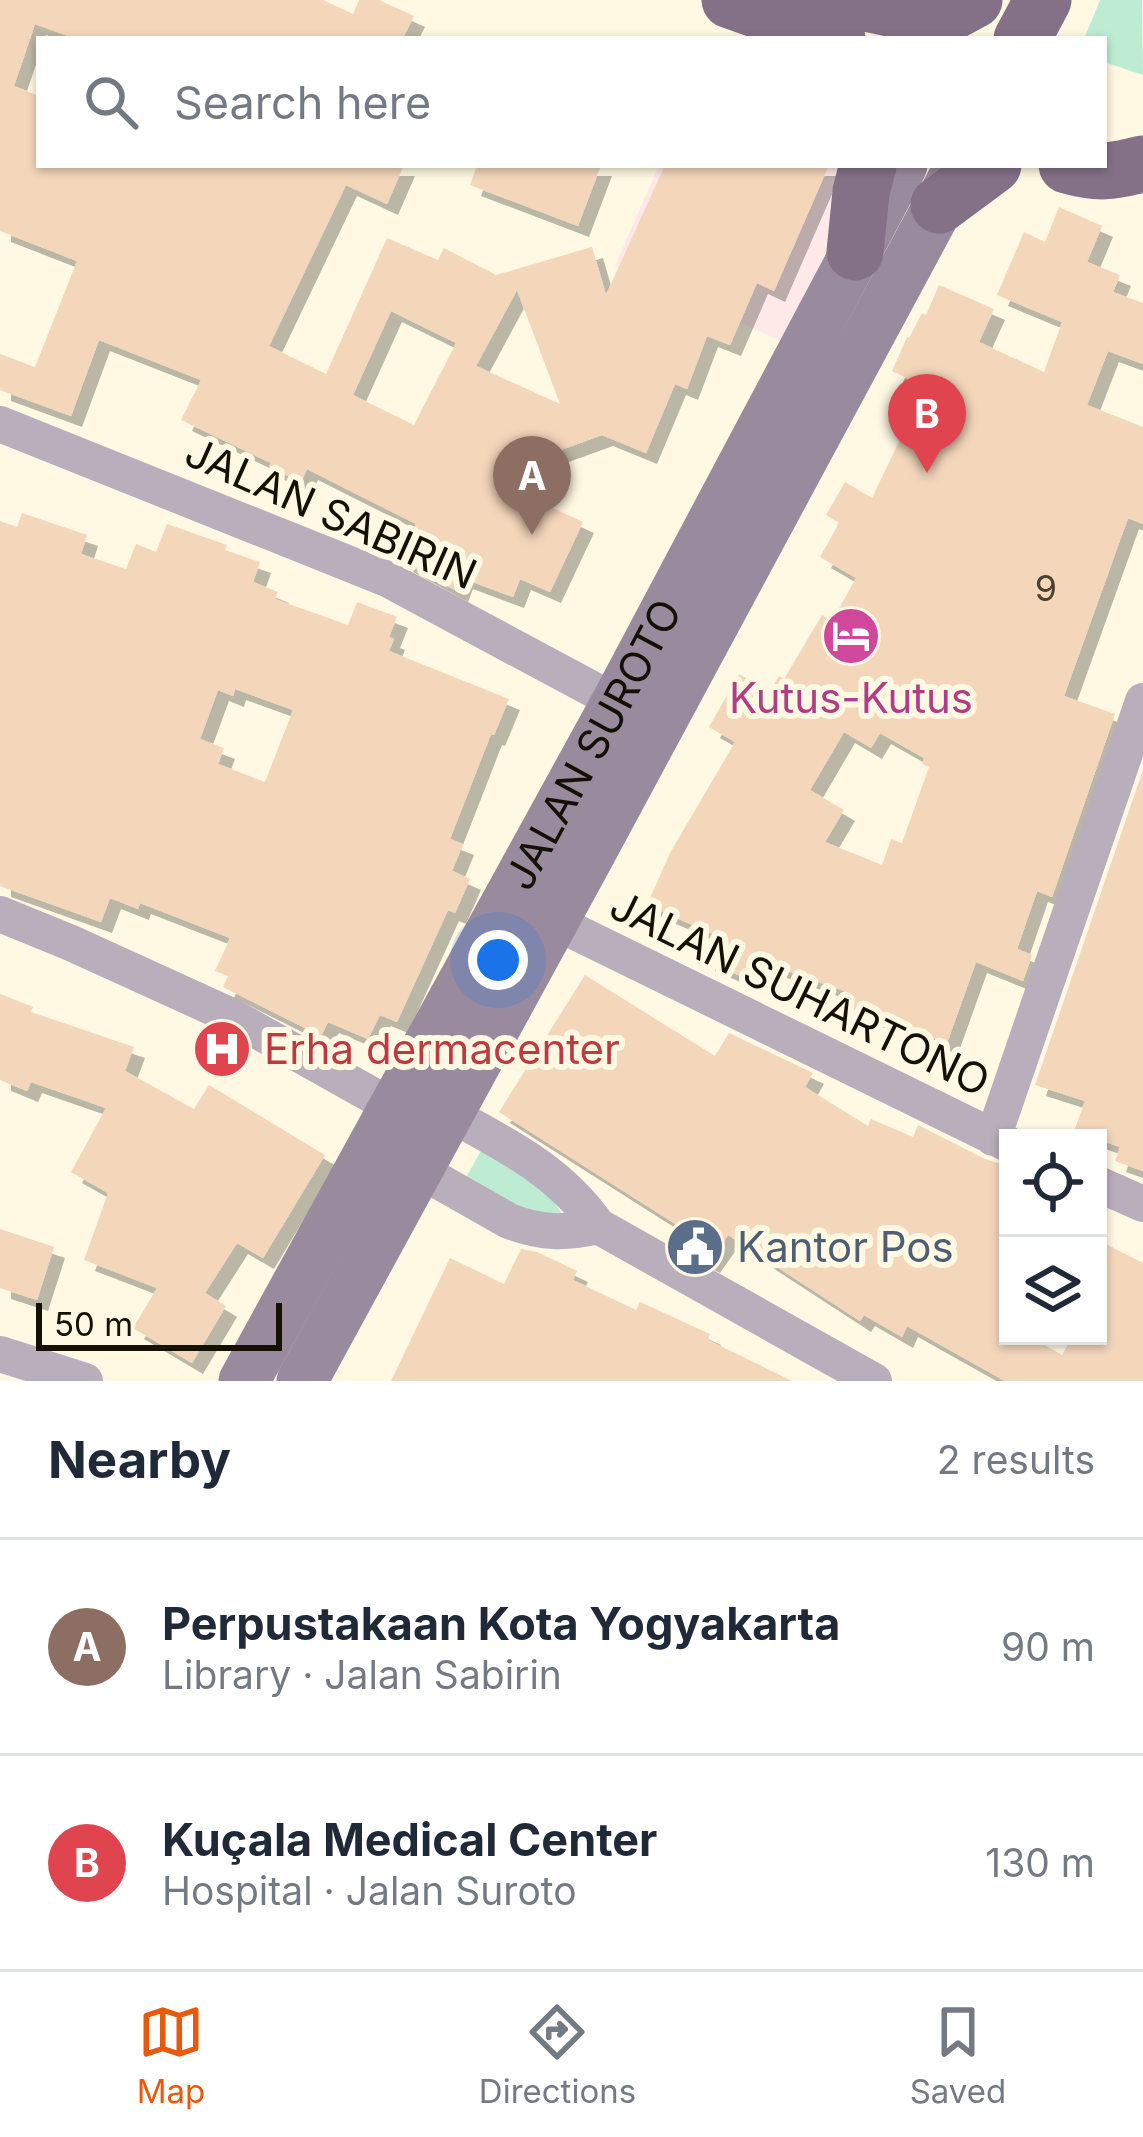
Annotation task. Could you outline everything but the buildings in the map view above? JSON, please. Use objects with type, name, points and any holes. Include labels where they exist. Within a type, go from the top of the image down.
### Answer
[{"type":"main road","points":[[730,0],[821,35],[832,18],[856,1],[934,17],[974,0]]},
{"type":"main road","points":[[974,36],[993,0]]},
{"type":"main road","points":[[1024,36],[1043,0]]},
{"type":"main road","points":[[1062,36],[1078,0]]},
{"type":"main road","points":[[1107,132],[1143,145]]},
{"type":"main road","points":[[1078,168],[1108,173],[1143,164]]},
{"type":"main road","points":[[855,252],[867,168]]},
{"type":"main road","points":[[934,178],[979,168]]},
{"type":"main road","name":"JALAN SUROTO","points":[[244,1381],[408,1125],[554,921],[638,713],[855,252],[934,178]]},
{"type":"main road","name":"JALAN SUROTO","points":[[302,1381],[408,1125],[934,178]]},
{"type":"street","name":"JALAN SABIRIN","points":[[0,424],[387,579],[638,713]]},
{"type":"street","points":[[1005,1129],[1143,701]]},
{"type":"street","points":[[0,914],[230,1015],[408,1125],[508,1221],[561,1233],[598,1226]]},
{"type":"street","name":"JALAN SUHARTONO","points":[[554,921],[999,1140]]},
{"type":"street","points":[[408,1125],[544,1168],[598,1226],[874,1381]]},
{"type":"street","points":[[1107,1188],[1143,1204]]},
{"type":"street","points":[[0,1354],[85,1381]]},
{"type":"shaded area","points":[[658,168],[845,168],[835,232],[783,342],[615,266]]},
{"type":"green space","points":[[1100,0],[1142,0],[1143,75],[1107,63],[1107,36],[1085,36]]},
{"type":"green space","points":[[483,1147],[537,1184],[562,1214],[549,1218],[463,1183]]},
{"type":"place","name":"Kuçala Medical Center","points":[[927,473]]},
{"type":"place","name":"Perpustakaan Kota Yogyakarta","points":[[532,535]]},
{"type":"place","name":"Kutus-Kutus","points":[[851,636]]},
{"type":"place","name":"Erha dermacenter","points":[[222,1049]]},
{"type":"place","name":"Kantor Pos","points":[[695,1247]]}]
